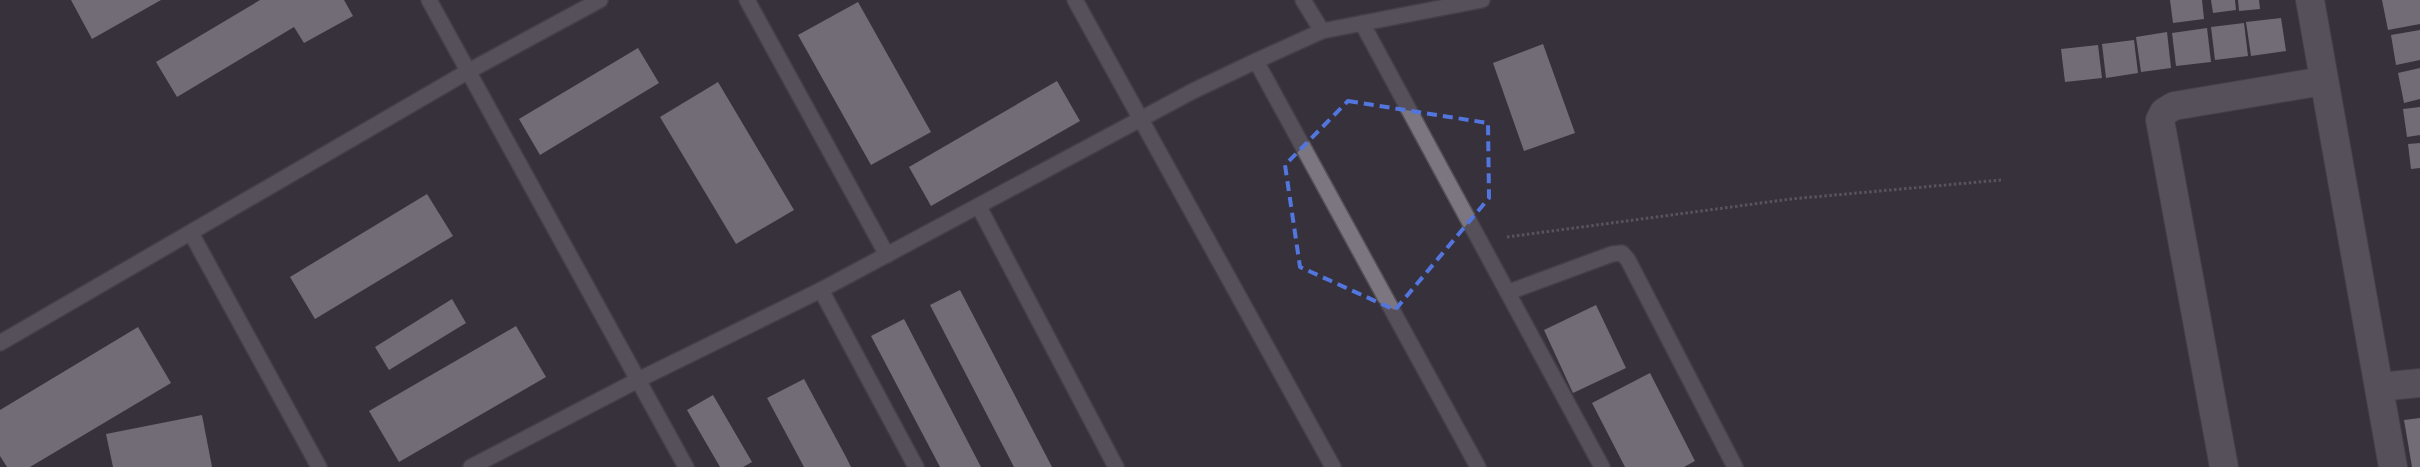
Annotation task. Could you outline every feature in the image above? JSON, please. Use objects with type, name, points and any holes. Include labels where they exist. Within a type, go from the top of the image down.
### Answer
[{"type":"street","points":[[2310,0],[2393,467]]},
{"type":"street","points":[[2224,467],[2160,120],[2164,112],[2174,106],[2323,81]]},
{"type":"street","points":[[2379,387],[2420,383]]},
{"type":"lane","points":[[429,0],[686,467]]},
{"type":"lane","points":[[0,343],[467,72],[600,0]]},
{"type":"lane","points":[[747,0],[887,255]]},
{"type":"lane","points":[[1074,0],[1333,467]]},
{"type":"lane","points":[[1304,0],[1322,31]]},
{"type":"lane","points":[[471,467],[638,380],[821,290],[1139,120],[1256,61],[1322,31],[1482,0]]},
{"type":"lane","points":[[1362,23],[1602,467]]},
{"type":"lane","points":[[1256,61],[1478,467]]},
{"type":"lane","points":[[979,207],[1116,467]]},
{"type":"lane","points":[[191,233],[320,467]]},
{"type":"lane","points":[[1509,292],[1612,254],[1622,253],[1628,260],[1735,467]]},
{"type":"lane","points":[[821,290],[916,467]]},
{"type":"path","points":[[1479,240],[1791,199],[2001,180]]},
{"type":"highlighted area","points":[[1348,101],[1488,123],[1489,198],[1395,310],[1300,267],[1285,165]]},
{"type":"building","points":[[71,0],[161,0],[92,39]]},
{"type":"building","points":[[260,0],[344,0],[353,16],[304,43],[294,27],[177,97],[156,62]]},
{"type":"building","points":[[2170,0],[2202,0],[2204,19],[2173,23]]},
{"type":"building","points":[[2211,0],[2235,0],[2236,10],[2213,13]]},
{"type":"building","points":[[2238,0],[2259,0],[2260,9],[2239,11]]},
{"type":"building","points":[[2382,0],[2420,0],[2420,24],[2388,30]]},
{"type":"building","points":[[858,2],[931,132],[871,165],[798,35]]},
{"type":"building","points":[[2281,18],[2286,51],[2251,56],[2246,22]]},
{"type":"building","points":[[2244,23],[2248,56],[2215,60],[2211,27]]},
{"type":"building","points":[[2207,28],[2211,62],[2176,66],[2172,33]]},
{"type":"building","points":[[2420,30],[2420,60],[2396,65],[2391,35]]},
{"type":"building","points":[[2167,32],[2171,68],[2141,72],[2136,37]]},
{"type":"building","points":[[2134,40],[2138,73],[2106,78],[2102,44]]},
{"type":"building","points":[[1543,44],[1575,133],[1524,151],[1493,63]]},
{"type":"building","points":[[2098,45],[2102,78],[2065,82],[2061,49]]},
{"type":"building","points":[[638,48],[659,83],[540,155],[519,119]]},
{"type":"building","points":[[2420,68],[2420,99],[2404,103],[2398,73]]},
{"type":"building","points":[[1057,81],[1080,121],[931,206],[909,167]]},
{"type":"building","points":[[718,82],[794,210],[736,244],[660,117]]},
{"type":"building","points":[[2420,107],[2420,135],[2407,137],[2403,109]]},
{"type":"building","points":[[2420,143],[2420,168],[2411,169],[2408,144]]},
{"type":"building","points":[[427,194],[453,236],[315,319],[290,277]]},
{"type":"building","points":[[960,290],[1052,467],[1014,467],[930,305]]},
{"type":"building","points":[[452,299],[466,323],[389,370],[375,347]]},
{"type":"building","points":[[1596,305],[1626,368],[1573,393],[1544,330]]},
{"type":"building","points":[[904,319],[981,467],[940,467],[871,336]]},
{"type":"building","points":[[516,326],[546,377],[399,462],[369,411]]},
{"type":"building","points":[[138,327],[171,383],[30,467],[7,467],[0,456],[0,410]]},
{"type":"building","points":[[1650,373],[1695,461],[1684,467],[1625,467],[1592,403]]},
{"type":"building","points":[[804,379],[851,467],[804,467],[767,398]]},
{"type":"building","points":[[713,395],[752,462],[743,467],[720,467],[687,410]]},
{"type":"building","points":[[202,415],[212,467],[113,467],[106,434]]},
{"type":"building","points":[[2420,418],[2420,467],[2412,467],[2404,420]]}]
